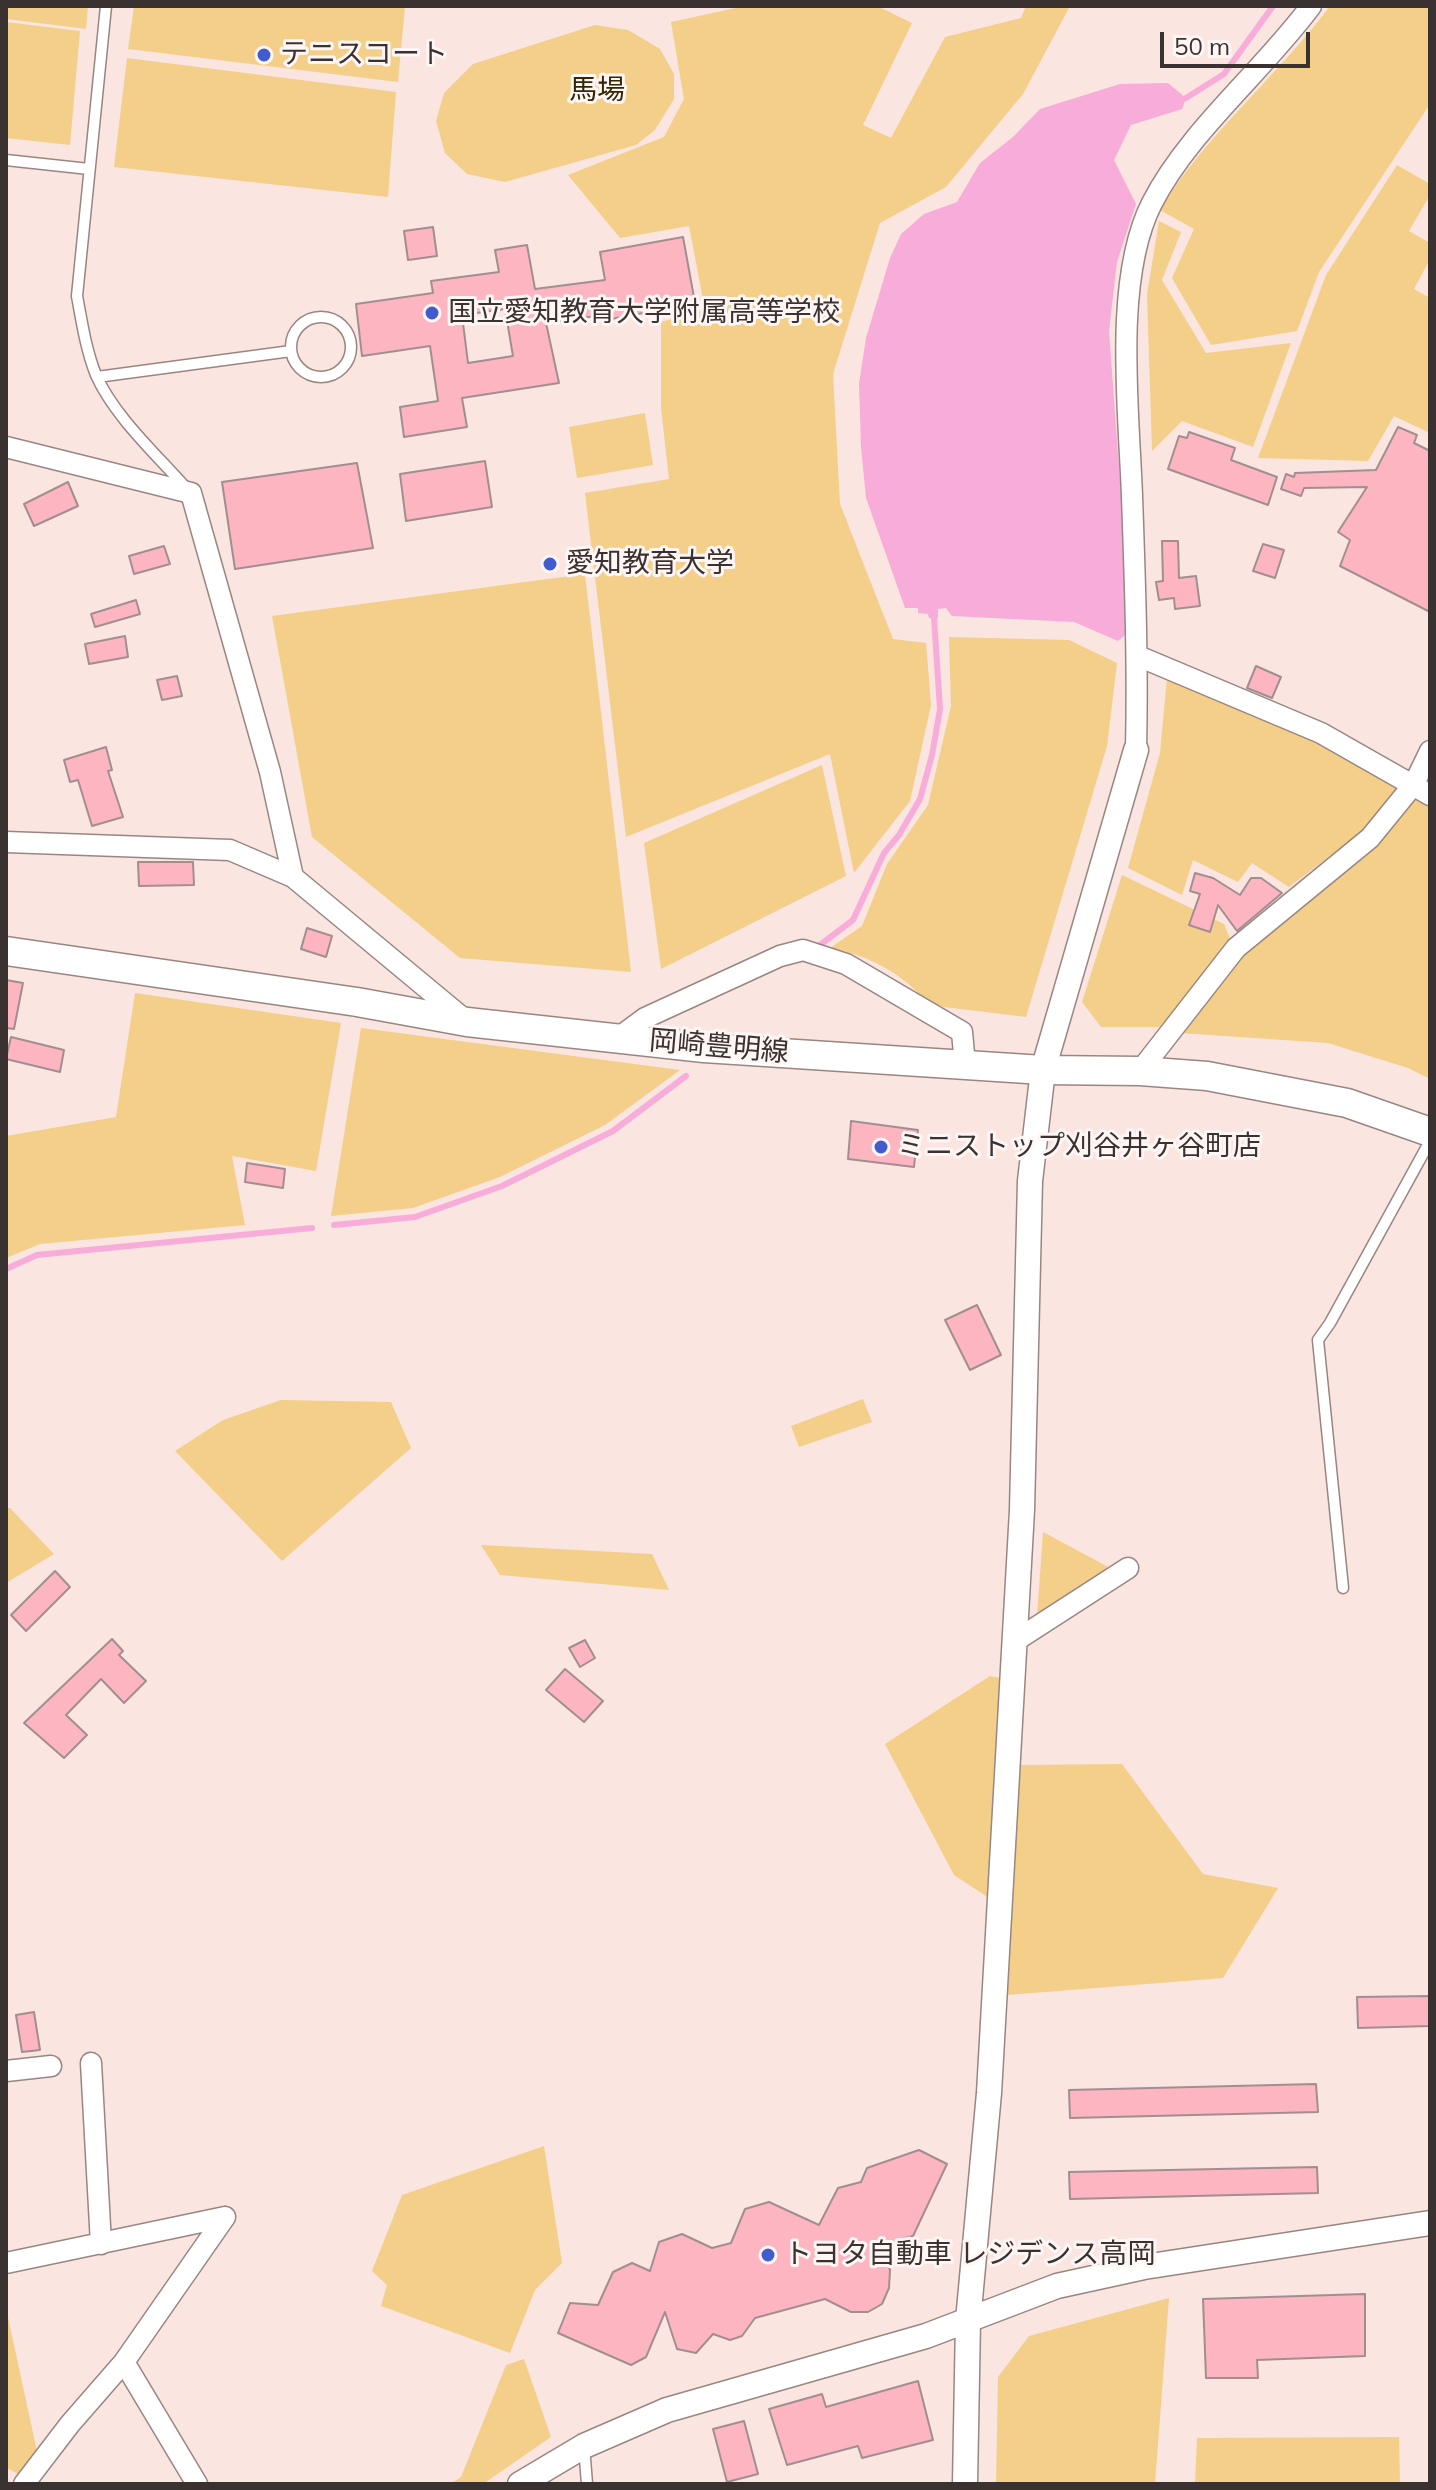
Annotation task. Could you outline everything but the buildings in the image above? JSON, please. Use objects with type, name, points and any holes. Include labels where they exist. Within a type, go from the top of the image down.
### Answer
[{"type":"main road","name":"岡崎豊明線","points":[[6,951],[357,1002],[467,1022],[704,1048],[1043,1070],[1140,1071],[1207,1076],[1347,1103],[1430,1132]]},
{"type":"street","points":[[965,2484],[968,2321],[989,2093],[1022,1510],[1030,1181],[1043,1070],[1136,750],[1138,656],[1128,380],[1128,295],[1134,252],[1150,207],[1170,170],[1291,33],[1311,6]]},
{"type":"street","points":[[6,447],[191,493],[270,772],[293,877]]},
{"type":"street","points":[[1138,656],[1321,733],[1422,790]]},
{"type":"street","points":[[1140,1071],[1236,948],[1370,838],[1422,790],[1430,751]]},
{"type":"street","points":[[6,842],[230,850],[293,877],[467,1022]]},
{"type":"street","points":[[618,1038],[645,1018],[780,956],[803,950],[846,964],[962,1032],[965,1065]]},
{"type":"street","points":[[1015,1641],[1128,1568]]},
{"type":"street","points":[[91,2063],[101,2244]]},
{"type":"street","points":[[6,2071],[51,2066]]},
{"type":"street","points":[[6,2263],[225,2217],[124,2362],[70,2424],[24,2484]]},
{"type":"street","points":[[520,2484],[584,2446],[667,2410],[926,2336],[1057,2286],[1144,2267],[1430,2223]]},
{"type":"street","points":[[124,2362],[197,2484]]},
{"type":"lane","points":[[106,6],[77,296],[84,339],[97,377],[118,411],[191,493]]},
{"type":"lane","points":[[6,160],[89,169]]},
{"type":"lane","points":[[311,318],[332,318],[341,324],[351,342],[348,360],[343,368],[326,377],[307,374],[294,360],[291,351],[295,331],[311,318]]},
{"type":"lane","points":[[97,377],[291,351]]},
{"type":"lane","points":[[1343,1588],[1318,1340],[1430,1141]]},
{"type":"lane","points":[[584,2446],[587,2484]]},
{"type":"green space","points":[[6,6],[88,6],[86,29],[6,19]]},
{"type":"green space","points":[[134,6],[405,6],[398,82],[128,49]]},
{"type":"green space","points":[[745,6],[877,6],[912,23],[863,125],[891,138],[945,37],[1021,18],[1026,6],[1070,6],[1023,94],[946,187],[880,223],[833,374],[840,504],[893,639],[926,643],[931,705],[910,801],[854,873],[830,754],[626,837],[585,493],[669,479],[661,408],[661,322],[705,310],[689,226],[620,238],[568,175],[664,137],[684,99],[671,22]]},
{"type":"green space","points":[[1330,6],[1430,6],[1430,104],[1319,272],[1297,331],[1211,345],[1172,278],[1194,229],[1160,210],[1199,156]]},
{"type":"green space","points":[[6,22],[80,31],[70,145],[6,138]]},
{"type":"green space","name":"馬場","points":[[595,25],[628,30],[660,49],[674,74],[674,99],[655,130],[636,145],[505,182],[467,174],[445,153],[436,121],[444,93],[473,64]]},
{"type":"green space","points":[[127,58],[396,92],[388,197],[114,167]]},
{"type":"green space","points":[[1397,165],[1430,184],[1430,195],[1409,231],[1430,243],[1430,259],[1414,289],[1430,298],[1430,433],[1394,416],[1368,461],[1258,458],[1326,275]]},
{"type":"green space","points":[[1159,221],[1181,232],[1162,280],[1206,353],[1291,343],[1253,447],[1182,421],[1152,451],[1147,294]]},
{"type":"green space","points":[[645,413],[653,465],[577,478],[569,427]]},
{"type":"green space","points":[[585,574],[631,972],[460,958],[312,837],[272,616]]},
{"type":"green space","points":[[949,637],[1069,640],[1117,663],[1107,746],[1026,1017],[928,1005],[909,984],[885,968],[858,955],[830,948],[862,926],[887,864],[928,805],[951,706]]},
{"type":"green space","points":[[1167,678],[1315,740],[1399,787],[1363,831],[1289,887],[1252,863],[1238,882],[1193,860],[1182,895],[1128,868],[1160,753]]},
{"type":"green space","points":[[822,765],[846,876],[661,969],[644,843]]},
{"type":"green space","points":[[1414,797],[1430,807],[1430,1079],[1408,1068],[1328,1043],[1180,1033],[1245,953],[1375,847]]},
{"type":"green space","points":[[1122,875],[1224,924],[1231,941],[1162,1027],[1101,1027],[1082,1002]]},
{"type":"green space","points":[[135,993],[341,1023],[316,1171],[232,1156],[245,1225],[40,1244],[6,1258],[6,1136],[116,1117]]},
{"type":"green space","points":[[361,1028],[680,1070],[605,1125],[500,1177],[413,1208],[331,1216]]},
{"type":"green space","points":[[863,1399],[872,1422],[799,1447],[791,1426]]},
{"type":"green space","points":[[281,1400],[391,1402],[411,1448],[282,1561],[175,1451],[223,1420]]},
{"type":"green space","points":[[6,1508],[10,1508],[54,1554],[6,1583]]},
{"type":"green space","points":[[1043,1532],[1112,1569],[1037,1616]]},
{"type":"green space","points":[[481,1545],[652,1554],[669,1590],[500,1575]]},
{"type":"green space","points":[[990,1676],[1001,1678],[989,1898],[954,1875],[885,1744]]},
{"type":"green space","points":[[1122,1764],[1203,1874],[1278,1888],[1223,1978],[1007,1995],[1018,1765]]},
{"type":"green space","points":[[544,2146],[562,2263],[535,2290],[510,2353],[381,2306],[387,2285],[372,2271],[402,2195]]},
{"type":"green space","points":[[1169,2298],[1155,2484],[996,2484],[998,2377],[1029,2336]]},
{"type":"green space","points":[[6,2308],[38,2456],[22,2476],[7,2468],[6,2462]]},
{"type":"green space","points":[[524,2359],[551,2437],[483,2484],[450,2484],[461,2477],[506,2365]]},
{"type":"green space","points":[[1399,2437],[1400,2484],[1195,2484],[1197,2438]]},
{"type":"shaded area","points":[[1168,83],[1186,98],[1182,109],[1131,125],[1114,160],[1136,204],[1117,262],[1109,331],[1131,630],[1118,641],[1074,622],[952,616],[946,608],[938,609],[938,618],[929,618],[928,614],[918,613],[918,608],[905,608],[866,498],[859,384],[866,338],[890,258],[901,234],[924,214],[957,202],[980,163],[1013,137],[1040,109],[1120,84]]},
{"type":"waterway","points":[[1186,98],[1224,74],[1273,6]]},
{"type":"waterway","points":[[816,948],[853,920],[884,853],[899,835],[920,799],[940,709],[934,618]]},
{"type":"waterway","points":[[334,1225],[415,1217],[502,1186],[613,1131],[686,1076]]},
{"type":"waterway","points":[[6,1269],[37,1255],[312,1228]]},
{"type":"place","name":"テニスコート","points":[[264,55]]},
{"type":"place","name":"国立愛知教育大学附属高等学校","points":[[432,313]]},
{"type":"place","name":"愛知教育大学","points":[[550,564]]},
{"type":"place","name":"ミニストップ刈谷井ヶ谷町店","points":[[881,1147]]},
{"type":"place","name":"トヨタ自動車 レジデンス高岡","points":[[768,2255]]}]
